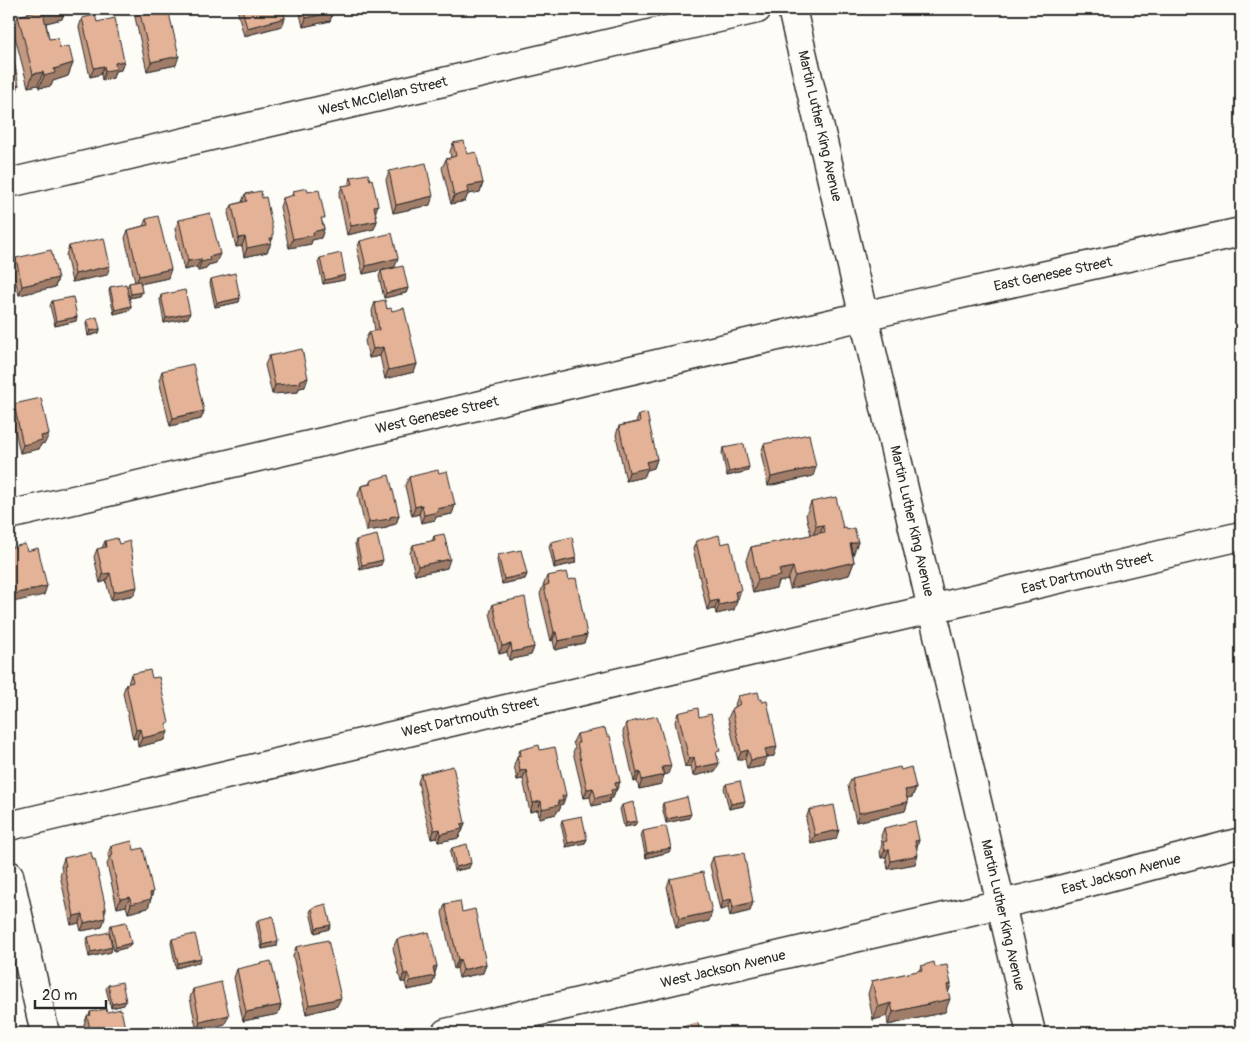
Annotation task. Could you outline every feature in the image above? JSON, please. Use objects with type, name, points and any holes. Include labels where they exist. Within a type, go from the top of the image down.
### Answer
[{"type":"street","name":"West McClellan Street","points":[[9,183],[757,9]]},
{"type":"street","name":"Martin Luther King Avenue","points":[[792,9],[1031,1033]]},
{"type":"street","name":"East Genesee Street","points":[[865,316],[1241,232]]},
{"type":"street","name":"West Genesee Street","points":[[9,515],[865,316]]},
{"type":"street","name":"East Dartmouth Street","points":[[932,610],[1241,536]]},
{"type":"street","name":"West Dartmouth Street","points":[[9,826],[932,610]]},
{"type":"street","name":"East Jackson Avenue","points":[[1001,904],[1241,842]]},
{"type":"street","points":[[9,875],[45,1033]]},
{"type":"street","name":"West Jackson Avenue","points":[[446,1033],[1001,904]]},
{"type":"building","points":[[34,9],[56,9],[43,12],[49,39],[58,38],[60,48],[69,46],[73,63],[54,69],[55,73],[44,76],[43,72],[33,74],[18,16],[35,12]]},
{"type":"building","points":[[139,9],[168,9],[179,56],[151,62]]},
{"type":"building","points":[[242,9],[283,9],[285,18],[247,28]]},
{"type":"building","points":[[304,9],[333,9],[333,12],[306,18]]},
{"type":"building","points":[[95,15],[97,22],[115,18],[124,61],[115,63],[116,69],[105,71],[104,66],[94,68],[82,18]]},
{"type":"building","points":[[9,57],[13,57],[19,85],[9,87]]},
{"type":"building","points":[[464,141],[467,154],[476,152],[483,183],[467,186],[469,192],[454,196],[446,159],[456,156],[453,143]]},
{"type":"building","points":[[426,163],[433,196],[396,205],[389,171]]},
{"type":"building","points":[[368,174],[370,180],[372,179],[378,205],[374,206],[377,221],[351,226],[342,186],[353,184],[351,177]]},
{"type":"building","points":[[307,188],[308,192],[319,190],[325,218],[321,218],[324,229],[313,232],[314,235],[293,239],[283,198],[294,195],[293,191]]},
{"type":"building","points":[[261,191],[262,198],[266,197],[273,238],[270,238],[271,243],[247,248],[245,237],[239,238],[232,205],[247,201],[245,194]]},
{"type":"building","points":[[210,213],[220,254],[209,257],[210,260],[201,262],[201,259],[188,261],[179,220]]},
{"type":"building","points":[[158,216],[171,269],[139,276],[128,230],[148,225],[146,219]]},
{"type":"building","points":[[392,233],[398,258],[366,266],[360,241]]},
{"type":"building","points":[[104,238],[110,266],[75,274],[69,246]]},
{"type":"building","points":[[51,250],[58,278],[22,286],[16,258]]},
{"type":"building","points":[[341,253],[345,275],[325,280],[320,258]]},
{"type":"building","points":[[403,266],[408,288],[386,293],[381,271]]},
{"type":"building","points":[[235,273],[240,298],[217,303],[211,279]]},
{"type":"building","points":[[140,281],[142,292],[131,294],[129,283]]},
{"type":"building","points":[[126,284],[131,306],[115,310],[110,287]]},
{"type":"building","points":[[185,290],[190,313],[166,318],[161,295]]},
{"type":"building","points":[[9,291],[13,310],[9,311]]},
{"type":"building","points":[[73,297],[77,317],[56,321],[52,301]]},
{"type":"building","points":[[385,300],[387,309],[391,308],[392,311],[404,308],[417,364],[388,370],[383,347],[373,349],[369,332],[379,330],[375,302]]},
{"type":"building","points":[[97,317],[100,329],[90,331],[87,320]]},
{"type":"building","points":[[302,349],[308,378],[300,380],[301,383],[275,385],[269,356]]},
{"type":"building","points":[[193,364],[204,411],[173,418],[162,371]]},
{"type":"building","points":[[9,365],[12,380],[9,381]]},
{"type":"building","points":[[41,398],[49,434],[41,436],[42,440],[23,445],[14,404]]},
{"type":"building","points":[[647,413],[657,459],[646,462],[648,468],[629,472],[619,426],[640,422],[639,415]]},
{"type":"building","points":[[809,434],[816,467],[771,477],[764,444]]},
{"type":"building","points":[[744,444],[749,467],[729,472],[723,448]]},
{"type":"building","points":[[438,470],[439,473],[447,471],[455,505],[437,509],[438,512],[424,515],[422,505],[415,507],[409,477]]},
{"type":"building","points":[[389,475],[399,515],[390,517],[390,519],[369,522],[361,486],[371,484],[371,480]]},
{"type":"building","points":[[836,497],[843,528],[846,527],[847,530],[854,528],[858,542],[850,544],[854,562],[795,576],[793,567],[779,570],[781,576],[758,580],[751,547],[825,532],[823,525],[816,526],[811,502]]},
{"type":"building","points":[[444,534],[450,559],[418,566],[413,545],[435,540],[434,536]]},
{"type":"building","points":[[377,535],[383,560],[362,565],[356,540]]},
{"type":"building","points":[[719,535],[721,544],[730,542],[741,590],[735,592],[737,601],[719,605],[718,600],[710,602],[696,541]]},
{"type":"building","points":[[572,537],[576,558],[555,563],[551,542]]},
{"type":"building","points":[[117,538],[119,544],[130,541],[137,587],[114,592],[110,573],[103,574],[97,549],[106,547],[105,541]]},
{"type":"building","points":[[25,544],[27,551],[38,548],[47,586],[9,595],[9,548]]},
{"type":"building","points":[[521,550],[527,574],[504,579],[498,555]]},
{"type":"building","points":[[567,572],[569,580],[576,578],[587,635],[558,641],[556,632],[554,632],[544,586],[549,584],[547,576]]},
{"type":"building","points":[[525,597],[534,647],[512,652],[511,644],[502,646],[493,604]]},
{"type":"building","points":[[150,670],[152,678],[159,677],[169,723],[166,724],[168,732],[142,738],[140,729],[136,730],[126,684],[133,682],[131,674]]},
{"type":"building","points":[[758,692],[762,702],[767,701],[777,747],[765,749],[767,757],[751,760],[748,750],[741,752],[732,709],[740,704],[738,696]]},
{"type":"building","points":[[698,708],[699,717],[711,714],[720,751],[716,752],[719,763],[696,768],[694,757],[689,759],[678,713]]},
{"type":"building","points":[[657,716],[671,766],[662,767],[664,775],[642,780],[640,772],[637,773],[626,723]]},
{"type":"building","points":[[605,728],[607,736],[610,736],[620,782],[615,783],[616,789],[611,790],[612,794],[596,798],[593,788],[587,789],[577,743],[579,743],[577,734]]},
{"type":"building","points":[[539,745],[540,750],[555,747],[566,795],[562,796],[563,801],[558,801],[559,805],[542,809],[541,801],[533,803],[526,770],[520,771],[517,756],[521,755],[520,750]]},
{"type":"building","points":[[453,766],[465,823],[461,824],[462,829],[441,834],[440,829],[434,830],[421,774]]},
{"type":"building","points":[[900,767],[901,770],[911,767],[916,788],[905,790],[908,802],[859,813],[852,778]]},
{"type":"building","points":[[740,781],[745,801],[731,804],[726,784]]},
{"type":"building","points":[[687,797],[691,814],[667,819],[663,803]]},
{"type":"building","points":[[633,802],[637,821],[626,823],[622,805]]},
{"type":"building","points":[[834,805],[839,830],[815,835],[809,810]]},
{"type":"building","points":[[582,816],[587,839],[568,843],[562,820]]},
{"type":"building","points":[[915,821],[919,840],[915,841],[918,855],[891,861],[889,849],[885,850],[883,842],[887,841],[884,828]]},
{"type":"building","points":[[666,826],[671,848],[647,853],[643,831]]},
{"type":"building","points":[[132,841],[134,850],[143,848],[153,892],[150,893],[151,899],[131,904],[130,897],[120,899],[111,856],[113,855],[111,846]]},
{"type":"building","points":[[467,844],[471,863],[456,867],[452,848]]},
{"type":"building","points":[[91,852],[93,860],[95,859],[106,909],[104,909],[105,918],[84,923],[83,914],[74,916],[64,858]]},
{"type":"building","points":[[744,853],[753,902],[733,907],[731,899],[723,901],[713,857]]},
{"type":"building","points":[[703,872],[712,912],[679,919],[670,879]]},
{"type":"building","points":[[460,901],[462,912],[475,909],[486,964],[463,970],[460,959],[458,960],[445,904]]},
{"type":"building","points":[[326,904],[331,925],[316,928],[312,908]]},
{"type":"building","points":[[273,916],[278,941],[263,945],[258,920]]},
{"type":"building","points":[[126,922],[131,943],[116,947],[111,925]]},
{"type":"building","points":[[109,932],[112,947],[91,952],[88,937]]},
{"type":"building","points":[[429,932],[437,966],[433,967],[435,976],[410,981],[408,973],[404,974],[397,939]]},
{"type":"building","points":[[195,934],[201,958],[178,963],[172,939]]},
{"type":"building","points":[[328,940],[341,998],[309,1005],[296,947]]},
{"type":"building","points":[[271,961],[281,1005],[246,1012],[237,969]]},
{"type":"building","points":[[934,962],[935,967],[947,965],[951,984],[947,985],[950,999],[893,1012],[891,1003],[878,1007],[872,981],[922,970],[921,966]]},
{"type":"building","points":[[122,982],[126,1001],[112,1004],[108,985]]},
{"type":"building","points":[[221,982],[229,1015],[200,1022],[193,989]]},
{"type":"building","points":[[106,1009],[107,1012],[121,1009],[126,1033],[91,1033],[87,1016],[91,1015],[90,1012]]},
{"type":"building","points":[[698,1023],[700,1033],[668,1033],[667,1031]]}]
